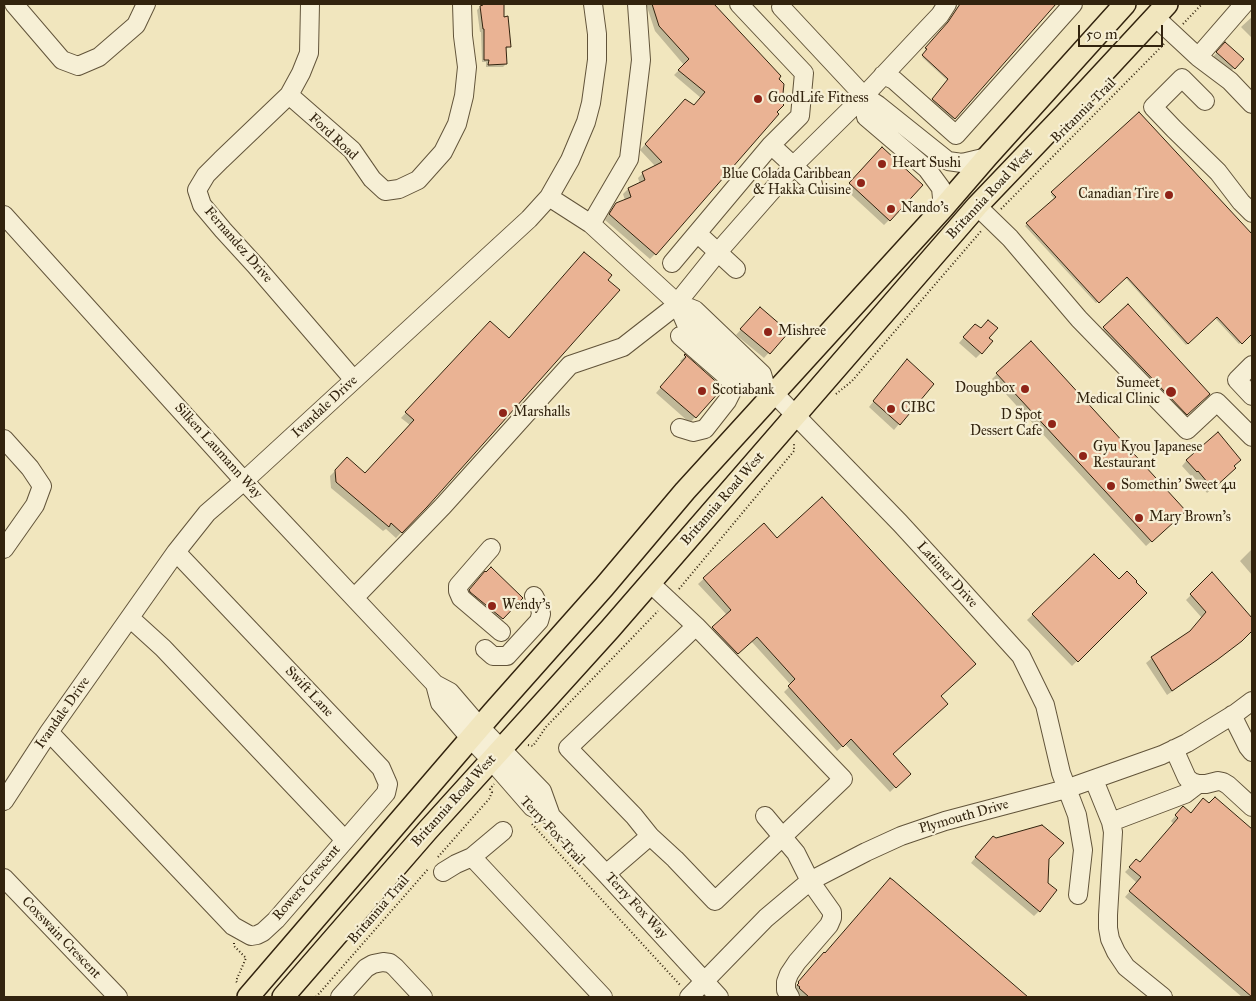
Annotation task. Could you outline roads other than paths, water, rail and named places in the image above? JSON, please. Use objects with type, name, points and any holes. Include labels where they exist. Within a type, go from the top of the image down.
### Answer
[{"type":"main road","name":"Britannia Road West","points":[[243,990],[604,587],[770,389],[943,208],[1126,4]]},
{"type":"main road","name":"Britannia Road West","points":[[283,997],[427,831],[610,629],[886,312],[984,212],[1064,115],[1161,10]]},
{"type":"street","points":[[14,4],[62,60],[78,66],[99,56],[136,25],[146,4]]},
{"type":"street","name":"Fernandez Drive","points":[[310,4],[309,53],[289,95],[220,160],[197,190],[202,205],[354,380]]},
{"type":"street","name":"Ford Road","points":[[289,95],[352,150],[372,179],[385,191],[399,189],[418,180],[443,152],[457,124],[464,96],[467,67],[463,36],[462,4]]},
{"type":"street","name":"Ivandale Drive","points":[[4,801],[49,732],[176,552],[207,513],[529,219],[549,197],[570,160],[586,122],[591,103],[597,60],[597,34],[593,4]]},
{"type":"street","points":[[590,224],[629,159],[641,60],[637,4]]},
{"type":"street","points":[[672,263],[771,145],[800,116],[804,73],[739,4]]},
{"type":"street","points":[[355,597],[443,506],[570,365],[623,347],[673,308],[718,252],[794,166],[924,34],[948,4]]},
{"type":"street","points":[[883,75],[894,80],[956,135],[1073,4]]},
{"type":"street","points":[[1198,57],[1244,4]]},
{"type":"street","points":[[781,7],[864,96],[948,161],[962,163],[987,157]]},
{"type":"street","points":[[1161,10],[1173,34],[1198,57],[1230,81],[1252,104]]},
{"type":"street","points":[[1205,101],[1182,78],[1153,106],[1184,140],[1218,172],[1252,213]]},
{"type":"street","points":[[864,96],[866,117],[927,169],[941,188],[943,208]]},
{"type":"street","points":[[771,145],[813,184]]},
{"type":"street","points":[[549,197],[590,224],[677,303],[686,324],[753,383],[770,389]]},
{"type":"street","points":[[984,212],[1010,238],[1079,319],[1187,430],[1217,402],[1252,437]]},
{"type":"street","name":"Silken Laumann Way","points":[[4,215],[244,481],[435,684],[440,703],[475,732],[496,754]]},
{"type":"street","points":[[697,233],[736,268]]},
{"type":"street","points":[[680,428],[693,432],[704,429],[727,402],[732,391],[733,384],[726,376],[693,351]]},
{"type":"street","points":[[1252,365],[1237,380],[1252,396]]},
{"type":"street","name":"Latimer Drive","points":[[770,389],[920,544],[1021,656],[1045,705],[1061,773],[1077,816],[1083,850],[1078,895]]},
{"type":"street","points":[[4,439],[30,468],[42,486],[35,505],[4,549]]},
{"type":"street","points":[[491,548],[458,586],[458,591],[461,598],[501,632]]},
{"type":"street","name":"Swift Lane","points":[[176,552],[380,768],[388,784],[386,793],[344,839]]},
{"type":"street","points":[[650,582],[696,626],[843,779],[715,901],[650,836],[634,816],[568,748],[696,626]]},
{"type":"street","points":[[485,649],[493,656],[506,656],[539,621],[542,614],[534,596]]},
{"type":"street","name":"Rowers Crescent","points":[[49,732],[235,927],[251,936],[263,932],[324,865],[344,839],[163,648],[130,618]]},
{"type":"street","name":"Plymouth Drive","points":[[689,997],[766,918],[810,881],[900,836],[945,821],[1066,789],[1162,755],[1187,743],[1252,701]]},
{"type":"street","points":[[1232,715],[1252,752]]},
{"type":"street","points":[[1174,749],[1187,778],[1192,782],[1198,784],[1223,782],[1252,807]]},
{"type":"street","name":"Terry Fox Way","points":[[496,754],[542,791],[551,816],[719,997]]},
{"type":"street","points":[[1094,780],[1111,822],[1113,832],[1108,916],[1110,939],[1126,967],[1163,997]]},
{"type":"street","points":[[1111,822],[1185,794],[1198,784]]},
{"type":"street","points":[[765,816],[796,853],[810,881],[832,912],[829,925],[789,974],[786,990],[790,997]]},
{"type":"street","points":[[438,865],[456,864],[472,856],[503,831]]},
{"type":"street","points":[[606,874],[650,836]]},
{"type":"street","points":[[472,856],[604,997]]},
{"type":"street","name":"Coxswain Crescent","points":[[4,878],[118,997]]},
{"type":"street","points":[[340,997],[366,968],[383,962],[390,963],[395,967],[423,997]]},
{"type":"place","name":"GoodLife Fitness","points":[[758,99]]},
{"type":"place","name":"Heart Sushi","points":[[882,164]]},
{"type":"place","name":"Blue Colada Caribbean & Hakka Cuisine","points":[[861,183]]},
{"type":"place","name":"Canadian Tire","points":[[1169,195]]},
{"type":"place","name":"Nando's","points":[[891,209]]},
{"type":"place","name":"Mishree","points":[[768,332]]},
{"type":"place","name":"Doughbox","points":[[1025,389]]},
{"type":"place","name":"Scotiabank","points":[[702,391]]},
{"type":"place","name":"Sumeet Medical Clinic","points":[[1171,392]]},
{"type":"place","name":"CIBC","points":[[891,409]]},
{"type":"place","name":"Marshalls","points":[[503,413]]},
{"type":"place","name":"D Spot Dessert Cafe","points":[[1052,424]]},
{"type":"place","name":"Gyu Kyou Japanese Restaurant","points":[[1083,456]]},
{"type":"place","name":"Somethin' Sweet 4u","points":[[1111,486]]},
{"type":"place","name":"Mary Brown's","points":[[1139,518]]},
{"type":"place","name":"Wendy's","points":[[492,606]]}]
